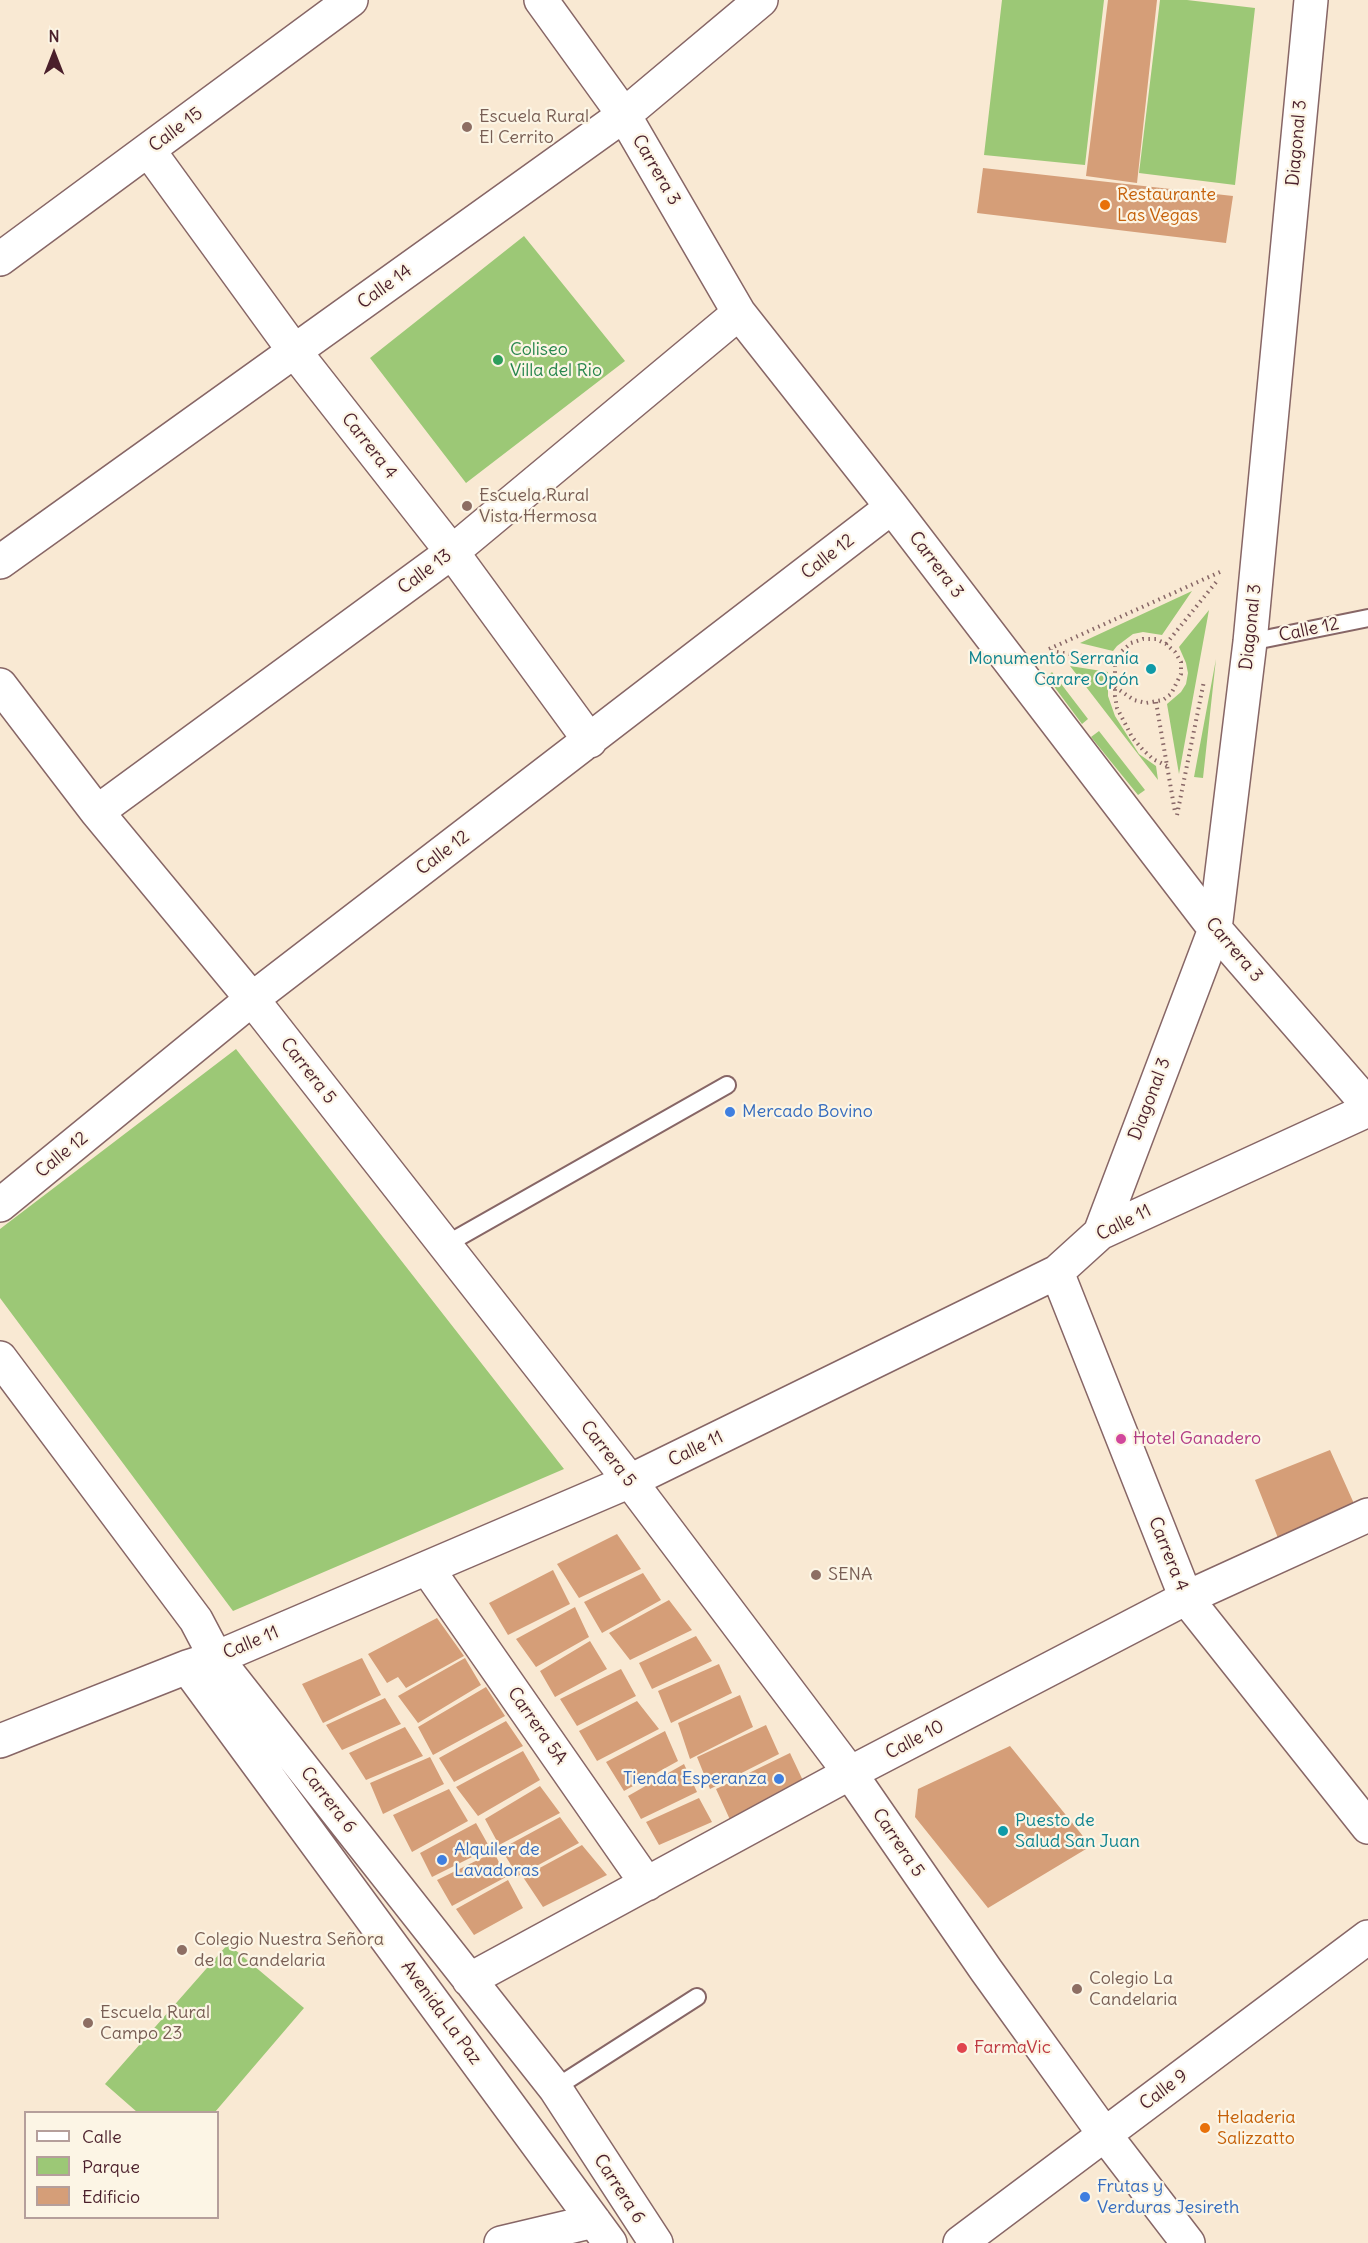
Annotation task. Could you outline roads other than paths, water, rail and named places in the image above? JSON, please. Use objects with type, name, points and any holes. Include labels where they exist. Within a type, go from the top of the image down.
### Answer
[{"type":"street","name":"Calle 15","points":[[0,259],[351,0]]},
{"type":"street","name":"Carrera 3","points":[[541,0],[624,115],[739,313],[892,507],[1215,929],[1368,1105]]},
{"type":"street","name":"Calle 14","points":[[0,562],[624,115],[761,0]]},
{"type":"street","name":"Diagonal 3","points":[[1100,1233],[1215,929],[1250,642],[1311,0]]},
{"type":"street","name":"Carrera 4","points":[[148,151],[295,352],[452,552],[590,741]]},
{"type":"street","name":"Calle 13","points":[[97,812],[452,552],[739,313]]},
{"type":"street","name":"Calle 12","points":[[0,1206],[252,999],[892,507]]},
{"type":"street","name":"Carrera 5","points":[[0,685],[97,812],[252,999],[630,1481],[850,1773],[986,1970],[1105,2135],[1188,2243]]},
{"type":"street","name":"Calle 11","points":[[0,1741],[201,1663],[630,1481],[1057,1272],[1100,1233],[1368,1110]]},
{"type":"street","name":"Carrera 4","points":[[1057,1272],[1186,1598],[1368,1827]]},
{"type":"street","name":"Carrera 6","points":[[0,1358],[196,1620],[201,1663],[469,1980],[555,2088],[656,2243]]},
{"type":"street","name":"Calle 10","points":[[469,1980],[850,1773],[1186,1598],[1368,1515]]},
{"type":"street","name":"Carrera 5A","points":[[427,1568],[647,1884]]},
{"type":"street","name":"Avenida La Paz","points":[[201,1663],[602,2232]]},
{"type":"street","name":"Calle 9","points":[[960,2243],[1368,1937]]},
{"type":"street","points":[[501,2243],[602,2232]]},
{"type":"street","points":[[567,2243],[602,2232]]},
{"type":"lane","name":"Calle 12","points":[[1250,642],[1368,619]]},
{"type":"lane","points":[[445,1245],[728,1085]]},
{"type":"lane","points":[[555,2088],[697,1997]]},
{"type":"place","name":"Escuela Rural El Cerrito","points":[[467,127]]},
{"type":"place","name":"Restaurante Las Vegas","points":[[1105,205]]},
{"type":"place","name":"Coliseo Villa del Rio","points":[[498,360]]},
{"type":"place","name":"Escuela Rural Vista Hermosa","points":[[467,506]]},
{"type":"place","name":"Monumento Serranía Carare Opón","points":[[1151,669]]},
{"type":"place","name":"Mercado Bovino","points":[[730,1112]]},
{"type":"place","name":"Hotel Ganadero","points":[[1121,1439]]},
{"type":"place","name":"SENA","points":[[816,1575]]},
{"type":"place","name":"Tienda Esperanza","points":[[779,1779]]},
{"type":"place","name":"Puesto de Salud San Juan","points":[[1003,1831]]},
{"type":"place","name":"Alquiler de Lavadoras","points":[[442,1860]]},
{"type":"place","name":"Colegio Nuestra Señora de la Candelaria","points":[[182,1950]]},
{"type":"place","name":"Colegio La Candelaria","points":[[1077,1989]]},
{"type":"place","name":"Escuela Rural Campo 23","points":[[88,2023]]},
{"type":"place","name":"FarmaVic","points":[[962,2048]]},
{"type":"place","name":"Heladeria Salizzatto","points":[[1205,2128]]},
{"type":"place","name":"Frutas y Verduras Jesireth","points":[[1085,2197]]}]
